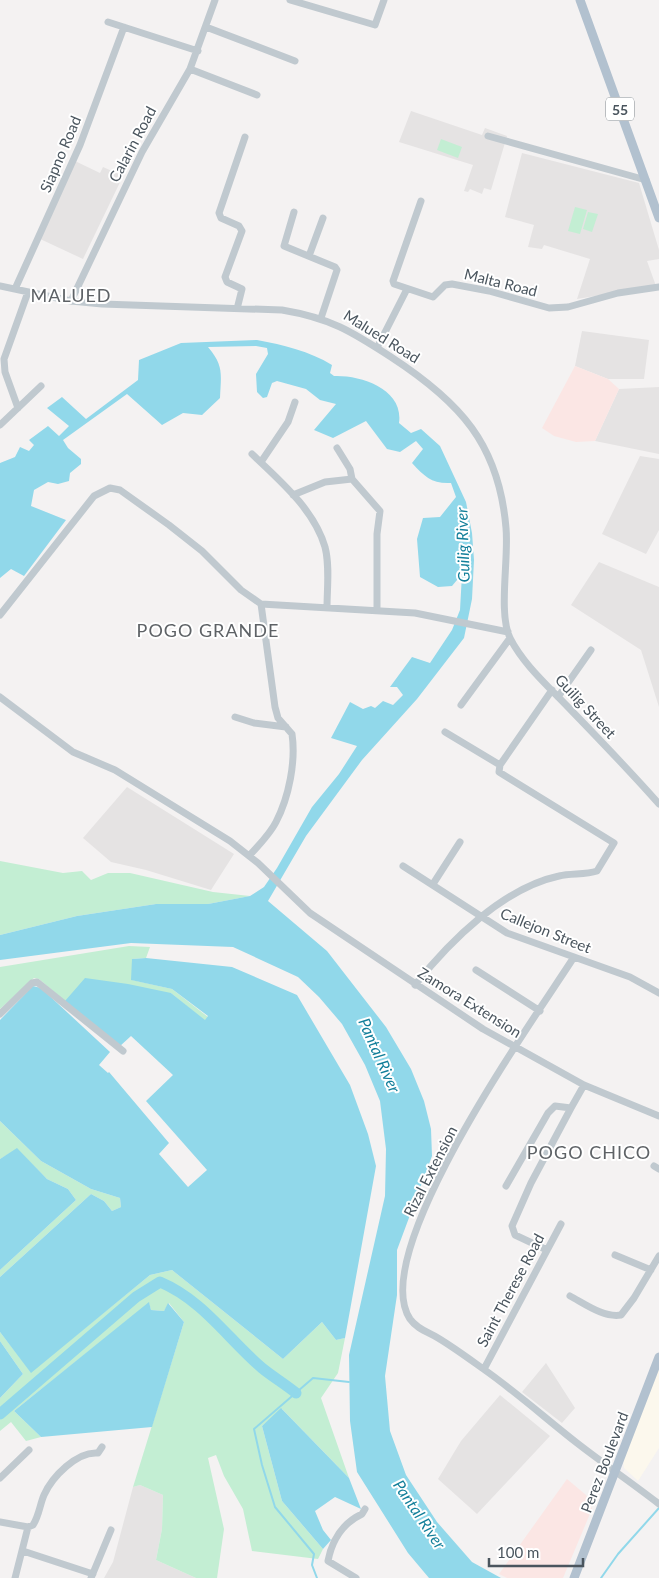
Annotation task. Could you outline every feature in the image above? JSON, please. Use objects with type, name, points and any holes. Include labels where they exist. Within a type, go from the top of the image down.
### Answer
[{"type":"main road","name":"55","points":[[580,0],[659,218]]},
{"type":"main road","name":"Perez Boulevard","points":[[574,1578],[659,1357]]},
{"type":"street","name":"Calarin Road","points":[[71,301],[142,152],[190,69],[215,0]]},
{"type":"street","points":[[290,0],[375,25],[384,0]]},
{"type":"street","points":[[108,22],[198,51]]},
{"type":"street","name":"Siapno Road","points":[[15,289],[80,145],[124,27]]},
{"type":"street","points":[[206,27],[295,61]]},
{"type":"street","points":[[190,69],[257,95]]},
{"type":"street","points":[[488,136],[646,180]]},
{"type":"street","points":[[237,309],[242,289],[227,282],[225,277],[242,231],[238,226],[221,218],[219,213],[246,137]]},
{"type":"street","points":[[377,348],[407,289],[393,281],[421,201]]},
{"type":"street","points":[[294,212],[284,246],[335,267],[337,271],[321,318]]},
{"type":"street","points":[[309,256],[323,218]]},
{"type":"street","name":"Malta Road","points":[[407,289],[433,297],[445,285],[452,284],[489,291],[548,308],[568,307],[618,293],[659,287]]},
{"type":"street","name":"Malued Road","points":[[0,286],[71,301],[102,304],[282,310],[321,318],[344,327],[429,382],[452,402],[465,418],[490,460],[504,498],[507,535],[505,620]]},
{"type":"street","points":[[18,408],[5,372],[4,359],[28,292]]},
{"type":"street","points":[[0,425],[3,417],[18,408],[41,386]]},
{"type":"street","points":[[261,462],[288,422],[295,402]]},
{"type":"street","points":[[336,448],[350,469],[352,479],[380,512],[376,534],[377,610]]},
{"type":"street","points":[[252,454],[293,495],[320,534],[327,559],[327,608]]},
{"type":"street","points":[[293,495],[326,482],[352,479]]},
{"type":"street","points":[[0,615],[94,496],[110,488],[120,490],[176,530],[202,551],[241,590],[261,604],[377,610],[449,619],[509,635],[461,705]]},
{"type":"street","points":[[250,856],[270,832],[280,814],[292,761],[292,734],[278,718],[275,707],[261,604]]},
{"type":"street","name":"Guilig Street","points":[[505,620],[509,635],[519,652],[558,697],[659,804]]},
{"type":"street","points":[[558,697],[590,650]]},
{"type":"street","points":[[415,985],[481,917],[502,900],[526,888],[558,876],[597,871],[614,843],[501,774],[498,769],[552,690]]},
{"type":"street","name":"Zamora Extension","points":[[0,696],[73,752],[115,770],[230,840],[250,856],[310,913],[415,985],[516,1047],[584,1085],[659,1116]]},
{"type":"street","points":[[235,717],[254,723],[286,727]]},
{"type":"street","points":[[445,732],[500,765]]},
{"type":"street","points":[[433,884],[460,842]]},
{"type":"street","name":"Callejon Street","points":[[403,866],[507,933],[630,977],[659,993]]},
{"type":"street","name":"Rizal Extension","points":[[574,957],[487,1092],[428,1199],[409,1246],[405,1263],[405,1306],[410,1319],[418,1328],[437,1337],[484,1369],[658,1503]]},
{"type":"street","points":[[476,970],[540,1011]]},
{"type":"street","points":[[0,1014],[32,983],[37,982],[123,1052]]},
{"type":"street","points":[[547,1250],[515,1235],[512,1226],[531,1183],[584,1085]]},
{"type":"street","points":[[506,1186],[552,1108],[558,1105],[572,1108]]},
{"type":"street","name":"Saint Therese Road","points":[[484,1369],[561,1224]]},
{"type":"street","points":[[615,1255],[651,1270]]},
{"type":"street","points":[[570,1296],[600,1312],[614,1316],[621,1315],[659,1256]]},
{"type":"street","points":[[18,1577],[28,1527],[35,1522],[43,1496],[55,1478],[72,1462],[84,1454],[98,1453],[102,1447]]},
{"type":"street","points":[[0,1478],[29,1450]]},
{"type":"street","points":[[356,1578],[328,1561],[337,1536],[350,1520],[362,1514],[365,1508]]},
{"type":"street","points":[[0,1522],[28,1527]]},
{"type":"street","points":[[23,1551],[92,1576],[111,1530]]},
{"type":"shaded area","points":[[411,111],[482,135],[485,128],[507,136],[491,190],[484,188],[482,194],[470,189],[468,192],[464,191],[473,165],[399,142]]},
{"type":"shaded area","points":[[522,153],[639,183],[659,250],[659,259],[647,261],[656,286],[577,299],[590,259],[544,245],[542,249],[528,247],[534,225],[505,217]]},
{"type":"shaded area","points":[[75,161],[100,173],[103,167],[123,176],[83,259],[38,238]]},
{"type":"shaded area","points":[[582,331],[649,340],[644,379],[608,379],[575,366]]},
{"type":"shaded area","points":[[575,366],[608,379],[619,389],[595,441],[576,442],[554,436],[542,428]]},
{"type":"shaded area","points":[[659,387],[659,454],[595,441],[619,389]]},
{"type":"shaded area","points":[[640,456],[659,459],[659,530],[646,554],[602,534]]},
{"type":"shaded area","points":[[599,562],[659,587],[659,707],[641,650],[571,605]]},
{"type":"shaded area","points":[[127,787],[234,854],[211,890],[146,870],[111,862],[83,838]]},
{"type":"shaded area","points":[[546,1363],[575,1408],[562,1423],[522,1392]]},
{"type":"shaded area","points":[[659,1369],[659,1448],[638,1481],[624,1468],[623,1460]]},
{"type":"shaded area","points":[[500,1395],[550,1436],[477,1514],[438,1479],[461,1441]]},
{"type":"shaded area","points":[[567,1479],[586,1495],[592,1509],[563,1578],[507,1578],[499,1574]]},
{"type":"shaded area","points":[[140,1485],[163,1495],[162,1529],[156,1560],[196,1578],[104,1578],[113,1562],[133,1487]]},
{"type":"green space","points":[[441,139],[462,147],[458,158],[437,150]]},
{"type":"green space","points":[[575,207],[587,210],[580,234],[568,231]]},
{"type":"green space","points":[[588,212],[598,214],[592,232],[583,229]]},
{"type":"green space","points":[[0,861],[63,873],[82,871],[91,880],[108,873],[130,873],[213,892],[250,896],[208,904],[156,904],[77,916],[0,935]]},
{"type":"green space","points":[[129,946],[150,947],[146,958],[132,959],[132,980],[172,989],[208,1017],[205,1021],[171,993],[65,1001],[39,979],[34,978],[0,1009],[0,967]]},
{"type":"green space","points":[[0,1121],[41,1161],[91,1189],[120,1198],[121,1207],[112,1211],[104,1201],[91,1194],[0,1277],[0,1270],[76,1200],[68,1189],[47,1179],[17,1149],[0,1159]]},
{"type":"green space","points":[[172,1270],[283,1359],[322,1322],[336,1340],[345,1338],[338,1373],[321,1398],[349,1478],[282,1409],[262,1426],[282,1501],[323,1549],[318,1559],[252,1551],[243,1509],[224,1476],[216,1455],[208,1458],[224,1529],[217,1578],[196,1578],[156,1560],[162,1529],[163,1495],[140,1485],[133,1487],[184,1322],[169,1303],[164,1311],[151,1310],[149,1303],[14,1411],[41,1437],[26,1441],[11,1422],[0,1431],[0,1398],[23,1374],[0,1341],[0,1332],[31,1372],[150,1275]]},
{"type":"water","points":[[257,340],[305,352],[332,365],[330,373],[334,376],[345,376],[368,381],[388,393],[395,401],[399,411],[399,423],[411,433],[421,429],[440,446],[466,502],[472,533],[474,560],[472,599],[464,638],[417,699],[362,760],[306,836],[268,901],[327,951],[386,1027],[411,1069],[424,1101],[431,1129],[432,1156],[397,1250],[397,1295],[385,1376],[390,1431],[406,1475],[437,1522],[472,1562],[501,1578],[429,1578],[408,1553],[357,1472],[350,1421],[349,1355],[385,1196],[386,1149],[380,1101],[365,1065],[342,1024],[319,997],[298,977],[233,947],[131,943],[0,960],[0,935],[77,916],[156,904],[208,904],[250,896],[264,887],[312,807],[339,774],[357,746],[331,738],[350,702],[363,709],[371,706],[375,708],[383,701],[393,705],[403,695],[397,687],[390,687],[412,657],[430,663],[452,630],[460,610],[462,574],[452,586],[438,587],[420,577],[417,539],[423,518],[440,517],[456,497],[451,483],[429,479],[412,463],[423,449],[416,441],[400,452],[387,449],[366,421],[333,438],[314,430],[336,404],[320,400],[306,389],[277,381],[272,383],[267,397],[263,398],[257,392],[256,374],[268,354],[267,348],[256,346],[208,347],[219,365],[221,376],[220,398],[202,415],[183,413],[162,425],[127,394],[63,440],[68,448],[81,459],[81,464],[70,473],[69,481],[58,484],[48,482],[34,490],[31,506],[66,520],[24,576],[11,569],[0,578],[0,463],[15,457],[20,447],[29,451],[34,445],[29,440],[48,426],[59,436],[69,426],[47,408],[62,397],[86,419],[138,380],[139,360],[181,343]]},
{"type":"water","points":[[146,958],[232,967],[297,995],[350,1085],[368,1134],[376,1166],[345,1338],[336,1340],[322,1322],[283,1359],[172,1270],[150,1275],[31,1373],[0,1332],[0,1277],[91,1194],[104,1201],[112,1211],[121,1207],[120,1198],[91,1189],[41,1161],[0,1121],[0,1020],[33,986],[41,988],[110,1052],[99,1065],[109,1072],[169,1143],[159,1154],[188,1187],[207,1170],[146,1101],[173,1075],[131,1036],[119,1047],[65,1001],[85,978],[171,993],[205,1020],[208,1016],[172,989],[131,980],[132,959]]},
{"type":"water","points":[[17,1148],[47,1179],[68,1189],[76,1200],[0,1270],[0,1159]]},
{"type":"water","points":[[149,1302],[151,1310],[164,1311],[168,1303],[184,1322],[152,1427],[41,1437],[14,1411]]},
{"type":"water","points":[[0,1341],[23,1374],[0,1398]]},
{"type":"water","points":[[281,1408],[349,1478],[361,1509],[335,1497],[315,1511],[323,1530],[331,1540],[323,1549],[282,1501],[262,1426]]},
{"type":"waterway","points":[[0,1414],[136,1297],[160,1282],[202,1309],[262,1368],[296,1393]]},
{"type":"waterway","points":[[317,1578],[312,1565],[314,1554],[275,1507],[262,1465],[254,1429],[313,1378],[349,1382]]},
{"type":"waterway","points":[[601,1578],[618,1554],[659,1508]]},
{"type":"district","name":"MALUED","points":[[71,295]]},
{"type":"district","name":"POGO GRANDE","points":[[208,630]]},
{"type":"district","name":"POGO CHICO","points":[[589,1152]]},
{"type":"water label","name":"Guilig River","points":[[462,545]]},
{"type":"water label","name":"Pantal River","points":[[380,1055]]},
{"type":"water label","name":"Pantal River","points":[[420,1514]]}]
